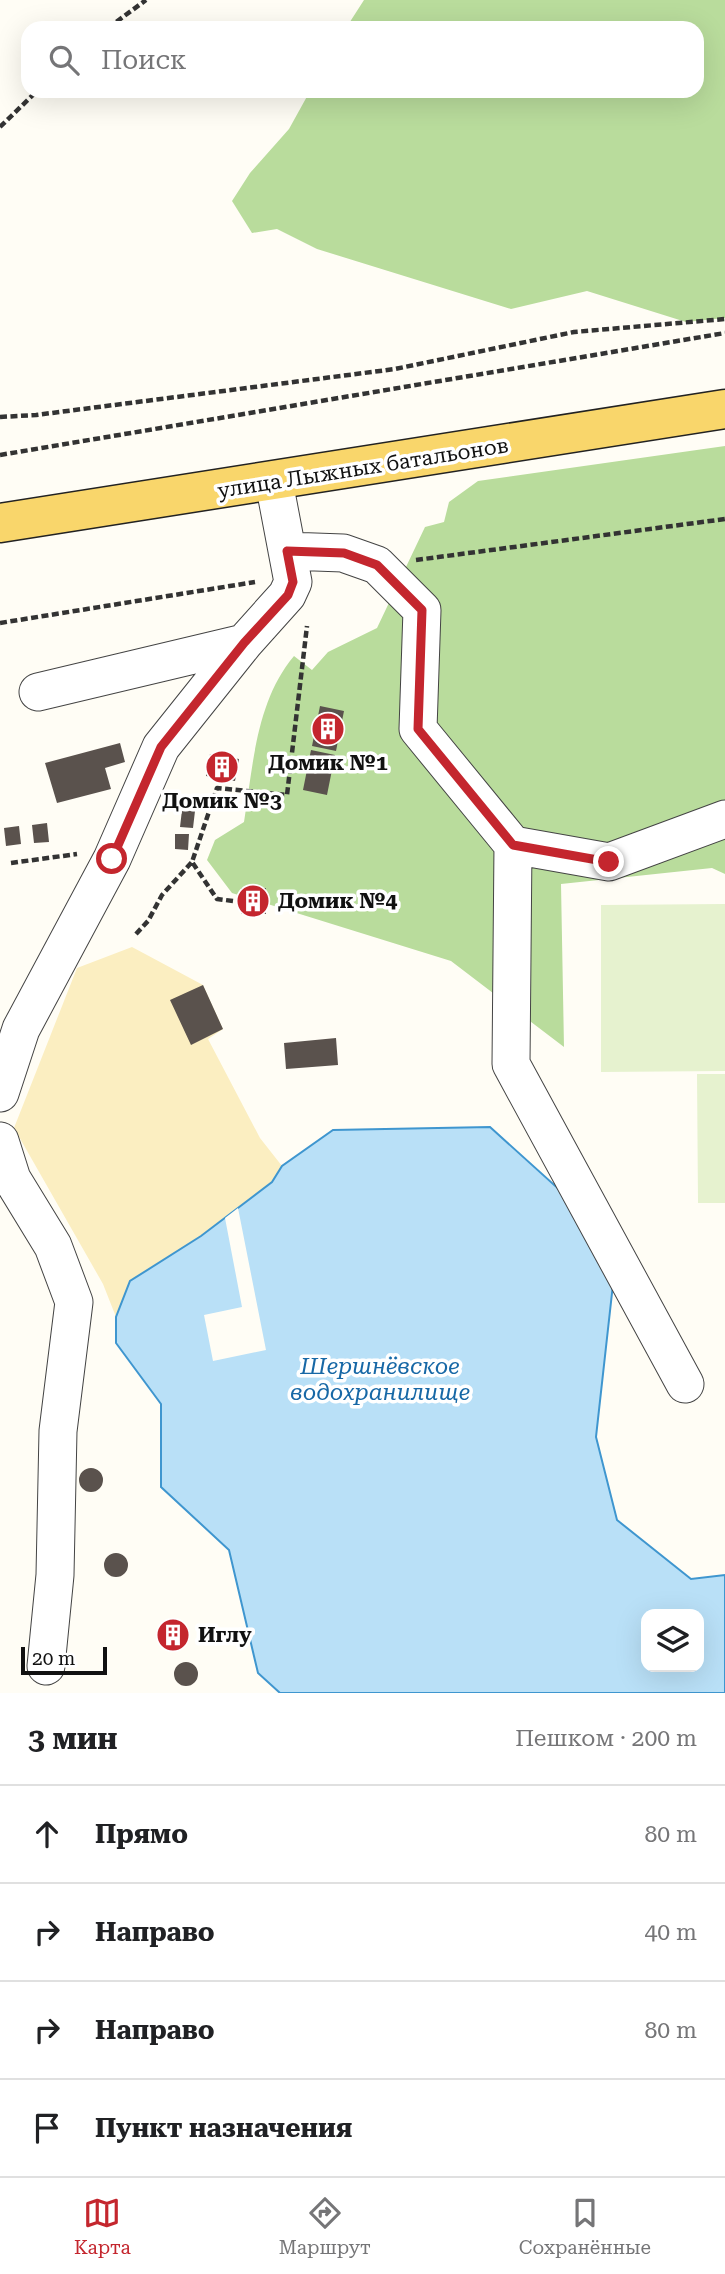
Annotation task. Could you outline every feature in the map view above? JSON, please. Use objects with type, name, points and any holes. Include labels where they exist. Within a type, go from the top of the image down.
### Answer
[{"type":"main road","name":"улица Лыжных батальонов","points":[[0,523],[725,409]]},
{"type":"lane","points":[[0,1093],[22,1029],[116,849],[161,747],[244,643],[288,595],[293,582],[274,482]]},
{"type":"lane","points":[[287,551],[344,553],[377,565],[422,610],[418,729],[513,845],[511,1064],[685,1384]]},
{"type":"lane","points":[[38,692],[244,643]]},
{"type":"lane","points":[[513,845],[609,862],[725,820]]},
{"type":"lane","points":[[0,1141],[12,1180],[53,1246],[74,1302],[58,1432],[55,1575],[46,1666]]},
{"type":"path","points":[[118,21],[146,0]]},
{"type":"path","points":[[0,127],[30,98]]},
{"type":"path","points":[[0,417],[36,415],[395,369],[574,332],[725,319]]},
{"type":"path","points":[[0,455],[725,333]]},
{"type":"path","points":[[136,934],[148,921],[162,895],[192,862],[217,788],[287,794],[307,626]]},
{"type":"path","points":[[11,863],[116,849]]},
{"type":"path","points":[[192,862],[217,899],[233,901]]},
{"type":"green space","points":[[364,0],[725,0],[725,318],[686,322],[587,291],[511,309],[317,249],[277,229],[252,233],[232,201],[250,173],[289,129],[306,98],[704,98],[704,21],[350,21]]},
{"type":"green space","points":[[725,446],[725,874],[712,868],[561,884],[564,1047],[451,961],[232,893],[207,860],[215,840],[244,822],[258,735],[271,693],[281,674],[294,656],[312,670],[328,652],[377,628],[425,527],[444,522],[449,502],[478,481]]},
{"type":"green space","points":[[725,904],[725,1071],[601,1072],[601,905]]},
{"type":"green space","points":[[697,1074],[725,1074],[725,1203],[698,1203]]},
{"type":"sand","points":[[132,947],[203,985],[223,1029],[208,1039],[260,1138],[282,1166],[272,1182],[201,1236],[130,1281],[116,1317],[103,1284],[14,1128],[77,968]]},
{"type":"water","name":"Шершнёвское водохранилище","points":[[490,1127],[572,1201],[613,1284],[596,1437],[617,1520],[691,1579],[725,1575],[725,1693],[280,1693],[258,1673],[229,1550],[161,1487],[161,1404],[116,1343],[116,1317],[130,1281],[201,1236],[272,1182],[282,1166],[333,1130]]},
{"type":"pier","points":[[238,1208],[266,1350],[213,1361],[204,1315],[242,1307],[225,1218]]},
{"type":"building","name":"Домик №1","points":[[320,706],[344,711],[336,751],[312,746]]},
{"type":"building","points":[[120,743],[125,762],[105,768],[111,789],[57,803],[45,763]]},
{"type":"building","points":[[311,750],[335,755],[327,795],[303,790]]},
{"type":"building","name":"Домик №3","points":[[210,754],[239,759],[235,781],[206,776]]},
{"type":"building","points":[[182,810],[195,811],[193,828],[180,827]]},
{"type":"building","points":[[47,823],[49,842],[34,843],[32,825]]},
{"type":"building","points":[[19,826],[21,844],[6,846],[4,828]]},
{"type":"building","points":[[175,834],[189,834],[188,850],[175,849]]},
{"type":"building","name":"Домик №4","points":[[241,888],[266,888],[266,914],[241,914]]},
{"type":"building","points":[[203,985],[223,1029],[191,1045],[170,1000]]},
{"type":"building","points":[[336,1038],[338,1065],[286,1069],[284,1043]]},
{"type":"building","points":[[91,1468],[100,1471],[103,1480],[100,1489],[91,1492],[82,1489],[79,1480],[82,1471]]},
{"type":"building","points":[[116,1553],[125,1556],[128,1565],[125,1574],[116,1577],[107,1574],[104,1565],[107,1556]]},
{"type":"building","name":"Иглу","points":[[168,1625],[178,1625],[185,1632],[185,1642],[178,1649],[168,1649],[161,1642],[161,1632]]},
{"type":"building","name":"Иглу","points":[[186,1662],[195,1665],[198,1674],[195,1683],[186,1686],[177,1683],[174,1674],[177,1665]]},
{"type":"place","name":"Домик №1","points":[[328,729]]},
{"type":"place","name":"Домик №3","points":[[222,767]]},
{"type":"place","name":"Домик №4","points":[[253,901]]},
{"type":"place","name":"Иглу","points":[[173,1635]]},
{"type":"route","points":[[112,859],[161,747],[244,643],[288,595],[293,582],[287,551],[344,553],[377,565],[422,610],[418,729],[513,845],[609,862]]}]
